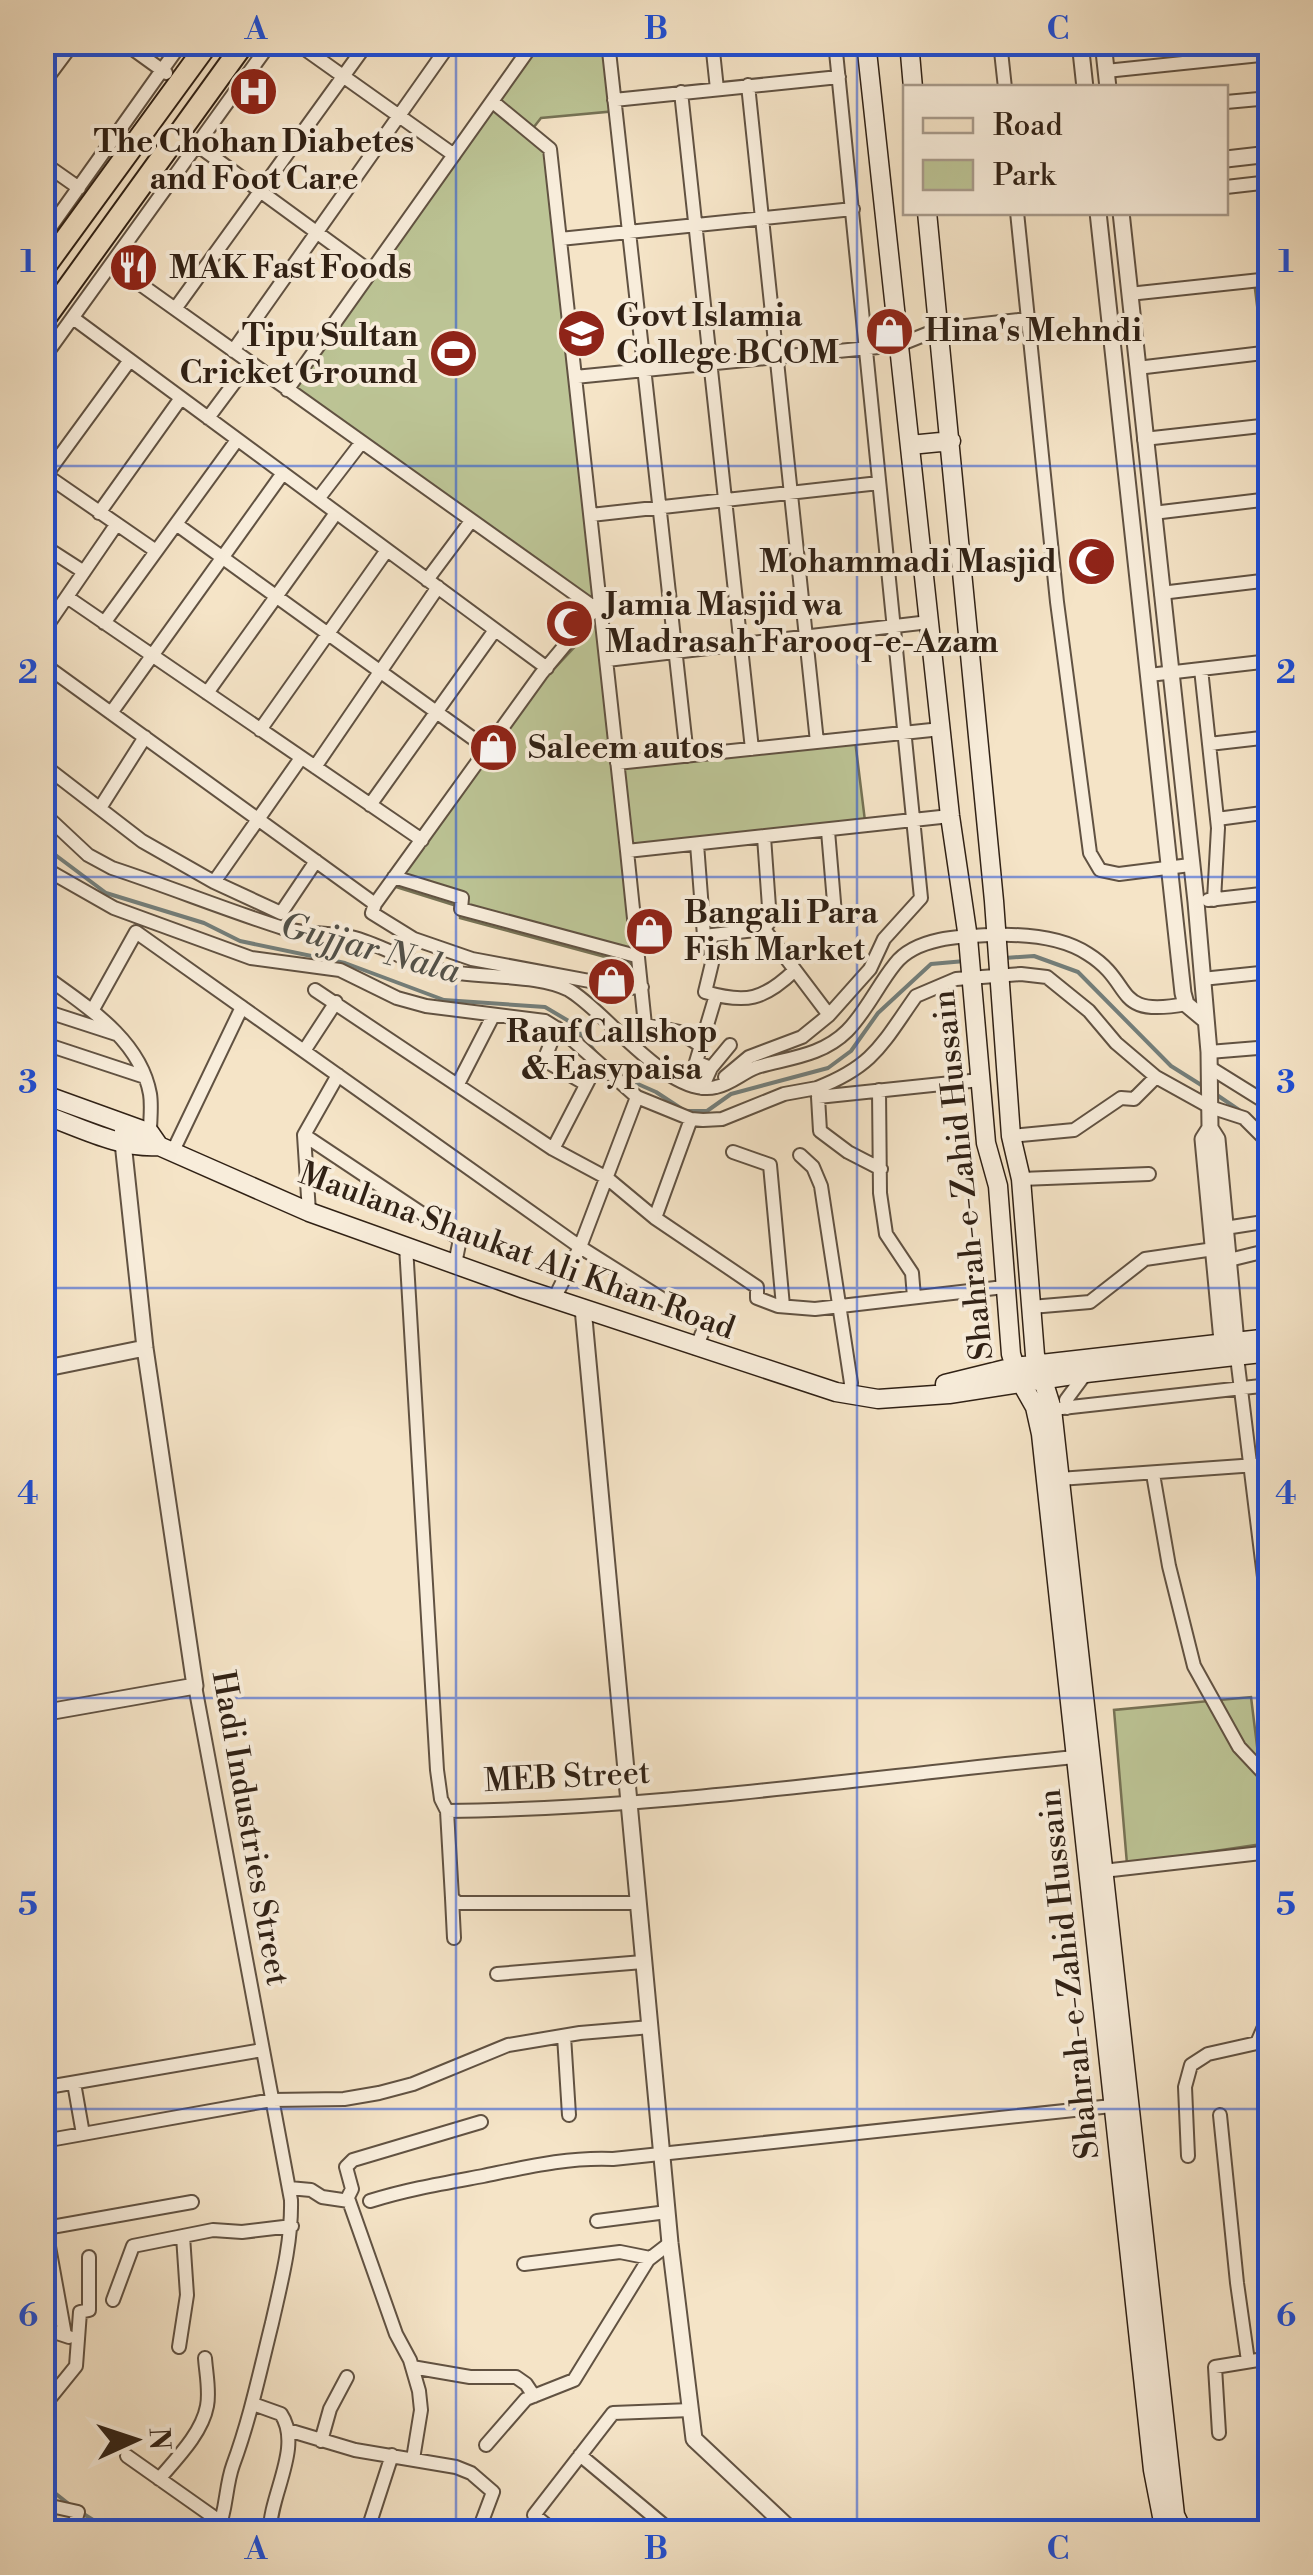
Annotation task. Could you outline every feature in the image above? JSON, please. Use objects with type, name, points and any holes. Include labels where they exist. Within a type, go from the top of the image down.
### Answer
[{"type":"main road","points":[[45,261],[104,169],[171,82],[209,42]]},
{"type":"main road","points":[[42,323],[245,42]]},
{"type":"main road","name":"Shahrah-e-Zahid Hussain","points":[[866,42],[950,816],[968,942],[987,1151],[998,1186],[1004,1287],[1017,1375],[1052,1410],[1075,1757],[1174,2515],[1183,2532]]},
{"type":"main road","points":[[908,42],[913,85]]},
{"type":"main road","points":[[171,82],[195,112]]},
{"type":"main road","name":"Shahrah-e-Zahid Hussain","points":[[926,215],[951,441],[1011,1136],[1021,1179],[1039,1372],[1052,1410],[1104,1870],[1153,2470],[1165,2532]]},
{"type":"main road","points":[[910,446],[951,441]]},
{"type":"main road","name":"Maulana Shaukat Ali Khan Road","points":[[42,1094],[122,1133],[142,1147],[161,1143],[310,1212],[791,1380],[878,1400],[948,1394],[1039,1372],[1230,1350],[1270,1352]]},
{"type":"main road","name":"Maulana Shaukat Ali Khan Road","points":[[42,1114],[122,1133]]},
{"type":"main road","name":"Maulana Shaukat Ali Khan Road","points":[[1039,1372],[1086,1374],[1230,1350],[1270,1338]]},
{"type":"street","points":[[42,85],[74,42]]},
{"type":"street","points":[[123,42],[171,82],[182,42]]},
{"type":"street","points":[[42,360],[271,42]]},
{"type":"street","points":[[295,42],[454,155]]},
{"type":"street","points":[[175,309],[368,42]]},
{"type":"street","points":[[232,350],[452,42]]},
{"type":"street","points":[[288,390],[534,42]]},
{"type":"street","points":[[608,42],[687,756]]},
{"type":"street","points":[[712,42],[717,89]]},
{"type":"street","points":[[725,1077],[749,1057],[802,1036],[829,1015],[870,970],[884,939],[922,898],[835,42]]},
{"type":"street","points":[[1000,42],[1004,85]]},
{"type":"street","points":[[1080,42],[1084,85]]},
{"type":"street","points":[[1103,42],[1107,79],[1270,54]]},
{"type":"street","points":[[614,100],[838,77]]},
{"type":"street","points":[[748,85],[817,742]]},
{"type":"street","points":[[681,92],[752,749]]},
{"type":"street","points":[[1228,102],[1270,98]]},
{"type":"street","points":[[493,102],[550,149],[645,1025],[680,1032],[701,1046]]},
{"type":"street","points":[[197,145],[371,272]]},
{"type":"street","points":[[1228,159],[1270,154]]},
{"type":"street","points":[[42,162],[79,188]]},
{"type":"street","points":[[42,238],[79,188],[104,169]]},
{"type":"street","points":[[1228,187],[1270,182]]},
{"type":"street","points":[[560,240],[852,208]]},
{"type":"street","points":[[1017,215],[1057,602],[1090,854],[1100,870],[1109,873],[1190,864]]},
{"type":"street","points":[[1098,215],[1186,1004],[1204,1019]]},
{"type":"street","points":[[1121,215],[1196,902],[1210,1128],[1217,1139],[1229,1260],[1230,1350]]},
{"type":"street","points":[[112,264],[598,610]]},
{"type":"street","points":[[1129,294],[1270,279]]},
{"type":"street","points":[[73,318],[546,668]]},
{"type":"street","points":[[575,377],[899,345],[939,329],[1028,318]]},
{"type":"street","points":[[1136,368],[1263,353]]},
{"type":"street","points":[[130,360],[44,473],[156,551]]},
{"type":"street","points":[[208,418],[250,363]]},
{"type":"street","points":[[100,513],[181,398]]},
{"type":"street","points":[[1144,440],[1270,426]]},
{"type":"street","points":[[104,623],[237,440]]},
{"type":"street","points":[[318,499],[361,442]]},
{"type":"street","points":[[112,713],[283,473]]},
{"type":"street","points":[[591,516],[878,484]]},
{"type":"street","points":[[1153,513],[1270,499]]},
{"type":"street","points":[[207,693],[336,513]]},
{"type":"street","points":[[315,767],[380,672],[471,521]]},
{"type":"street","points":[[44,628],[116,524]]},
{"type":"street","points":[[176,524],[489,750]]},
{"type":"street","points":[[42,545],[84,572]]},
{"type":"street","points":[[260,730],[387,550]]},
{"type":"street","points":[[1161,592],[1270,580]]},
{"type":"street","points":[[66,598],[422,840]]},
{"type":"street","points":[[598,610],[546,668],[372,913],[414,939],[472,959],[627,988],[642,987]]},
{"type":"street","points":[[607,660],[929,622]]},
{"type":"street","points":[[370,805],[495,630]]},
{"type":"street","points":[[1149,675],[1270,661]]},
{"type":"street","points":[[42,663],[375,904]]},
{"type":"street","points":[[1201,669],[1218,818],[1214,900]]},
{"type":"street","points":[[618,763],[942,729]]},
{"type":"street","points":[[100,808],[144,737]]},
{"type":"street","points":[[1210,744],[1270,737]]},
{"type":"street","points":[[214,882],[301,758]]},
{"type":"street","points":[[42,764],[142,841],[214,882],[280,912],[316,861]]},
{"type":"street","points":[[42,812],[88,856],[112,868],[288,930],[351,937],[430,968],[483,978],[538,980],[568,990],[608,1020],[638,1052],[674,1077],[702,1088],[716,1088],[755,1068],[817,1051],[846,1033],[897,961],[922,945],[996,938],[1069,944],[1092,956],[1128,998],[1140,1006],[1156,1010],[1186,1004]]},
{"type":"street","points":[[1218,818],[1270,812]]},
{"type":"street","points":[[626,851],[950,816]]},
{"type":"street","points":[[828,831],[835,914]]},
{"type":"street","points":[[697,844],[704,936],[709,936],[764,929],[770,922],[764,838]]},
{"type":"street","points":[[42,867],[114,908],[251,958],[340,970],[397,998],[426,1006],[545,1021],[637,1097],[691,1119],[722,1119],[784,1094],[980,1080]]},
{"type":"street","points":[[394,877],[462,898],[461,909],[636,956]]},
{"type":"street","points":[[1196,902],[1270,892]]},
{"type":"street","points":[[764,929],[829,1015]]},
{"type":"street","points":[[92,1012],[136,932],[580,1247],[705,1326],[696,1348]]},
{"type":"street","points":[[709,936],[712,963],[705,992],[732,1000],[748,999],[774,990],[795,970]]},
{"type":"street","points":[[818,1092],[868,1062],[916,996],[970,973],[998,971],[1034,974],[1059,984],[1156,1077],[1209,1081],[1270,1104]]},
{"type":"street","points":[[1202,980],[1270,972]]},
{"type":"street","points":[[42,974],[118,1035],[145,1077],[161,1143]]},
{"type":"street","points":[[314,990],[553,1149],[607,1178],[655,1218],[757,1287],[756,1298],[783,1306],[841,1307],[1004,1287]]},
{"type":"street","points":[[711,1068],[696,1062],[716,995]]},
{"type":"street","points":[[304,1052],[336,1002]]},
{"type":"street","points":[[161,1143],[242,1007]]},
{"type":"street","points":[[42,1010],[118,1035]]},
{"type":"street","points":[[458,1084],[493,1016]]},
{"type":"street","points":[[557,1028],[544,1060],[586,1084]]},
{"type":"street","points":[[42,1043],[145,1077]]},
{"type":"street","points":[[702,1088],[711,1068],[730,1045]]},
{"type":"street","points":[[1209,1081],[1270,1047]]},
{"type":"street","points":[[553,1149],[597,1064]]},
{"type":"street","points":[[310,1212],[304,1136],[338,1075]]},
{"type":"street","points":[[1011,1136],[1074,1130],[1121,1098],[1134,1100],[1156,1077]]},
{"type":"street","points":[[1209,1081],[1270,1144]]},
{"type":"street","points":[[879,1090],[880,1194],[886,1234],[912,1273],[914,1297]]},
{"type":"street","points":[[818,1092],[820,1131],[880,1169]]},
{"type":"street","points":[[554,1299],[580,1247],[637,1097]]},
{"type":"street","points":[[655,1218],[691,1119]]},
{"type":"street","points":[[1210,1128],[1202,1139],[1214,1249],[1265,1539],[1270,1622]]},
{"type":"street","name":"Hadi Industries Street","points":[[122,1133],[145,1348],[195,1686],[289,2188],[292,2226],[253,2404],[232,2468],[219,2528]]},
{"type":"street","points":[[304,1136],[460,1240],[455,1264]]},
{"type":"street","points":[[733,1152],[770,1166],[783,1306]]},
{"type":"street","points":[[800,1155],[813,1167],[821,1186],[855,1395]]},
{"type":"street","points":[[1021,1179],[1149,1174]]},
{"type":"street","points":[[1225,1228],[1270,1221]]},
{"type":"street","name":"MEB Street","points":[[406,1246],[437,1770],[441,1800],[447,1810],[516,1810],[746,1793],[1075,1757]]},
{"type":"street","points":[[1031,1306],[1090,1302],[1145,1260],[1214,1249]]},
{"type":"street","points":[[1229,1260],[1270,1250]]},
{"type":"street","points":[[582,1308],[670,2243],[694,2438],[793,2532]]},
{"type":"street","points":[[42,1369],[145,1348]]},
{"type":"street","points":[[1052,1410],[1066,1400],[1086,1374]]},
{"type":"street","points":[[1052,1410],[1270,1386]]},
{"type":"street","points":[[1059,1479],[1270,1464]]},
{"type":"street","points":[[1153,1474],[1168,1566],[1194,1666],[1239,1747],[1270,1780]]},
{"type":"street","points":[[42,1713],[195,1686]]},
{"type":"street","points":[[447,1810],[454,1938]]},
{"type":"street","points":[[1104,1870],[1270,1852]]},
{"type":"street","points":[[452,1898],[470,1906],[638,1903]]},
{"type":"street","points":[[497,1974],[644,1962]]},
{"type":"street","points":[[1188,2156],[1185,2087],[1192,2065],[1208,2054],[1257,2043],[1270,2013]]},
{"type":"street","points":[[56,2139],[272,2100],[344,2099],[379,2093],[413,2084],[508,2045],[651,2027]]},
{"type":"street","points":[[564,2036],[570,2115]]},
{"type":"street","points":[[42,2088],[262,2050]]},
{"type":"street","points":[[74,2083],[83,2134]]},
{"type":"street","points":[[370,2201],[419,2186],[558,2160],[590,2156],[613,2159],[1122,2105]]},
{"type":"street","points":[[1220,2115],[1248,2361]]},
{"type":"street","points":[[413,2459],[421,2410],[412,2367],[396,2334],[347,2198],[352,2189],[346,2168],[348,2162],[481,2122]]},
{"type":"street","points":[[289,2188],[311,2190],[322,2198],[347,2198]]},
{"type":"street","points":[[46,2228],[192,2202]]},
{"type":"street","points":[[42,2208],[65,2336]]},
{"type":"street","points":[[597,2221],[667,2212]]},
{"type":"street","points":[[114,2300],[133,2246],[214,2230],[242,2232],[292,2226]]},
{"type":"street","points":[[179,2347],[187,2295],[183,2236]]},
{"type":"street","points":[[486,2445],[514,2412],[534,2396],[574,2380],[650,2258],[670,2243]]},
{"type":"street","points":[[524,2264],[620,2252],[650,2258]]},
{"type":"street","points":[[42,2408],[76,2366],[80,2312],[89,2310],[89,2257]]},
{"type":"street","points":[[42,2328],[80,2340]]},
{"type":"street","points":[[159,2479],[191,2440],[204,2414],[206,2358]]},
{"type":"street","points":[[1219,2433],[1215,2367],[1270,2358]]},
{"type":"street","points":[[412,2367],[470,2377],[516,2377],[534,2396]]},
{"type":"street","points":[[320,2441],[330,2409],[347,2377]]},
{"type":"street","points":[[253,2404],[281,2414],[288,2430],[286,2453],[272,2502],[270,2532]]},
{"type":"street","points":[[555,2532],[534,2515],[613,2412],[691,2410]]},
{"type":"street","points":[[288,2430],[320,2441],[464,2470],[492,2490],[478,2532]]},
{"type":"street","points":[[580,2455],[672,2532]]},
{"type":"street","points":[[127,2456],[219,2528]]},
{"type":"street","points":[[367,2532],[392,2456]]},
{"type":"street","points":[[44,2507],[78,2512],[72,2532]]},
{"type":"green space","points":[[534,43],[608,43],[616,111],[541,118],[530,132],[550,149],[601,612],[287,390]]},
{"type":"green space","points":[[1270,279],[1270,352],[1263,353],[1254,281]]},
{"type":"green space","points":[[599,621],[635,965],[460,918],[460,907],[393,886],[540,684]]},
{"type":"green space","points":[[855,740],[866,829],[627,851],[617,763]]},
{"type":"green space","points":[[1251,1697],[1269,1843],[1127,1864],[1114,1710]]},
{"type":"waterway","name":"Gujjar Nala","points":[[42,845],[106,893],[204,923],[240,941],[345,963],[444,1000],[545,1007],[572,1023],[597,1054]]},
{"type":"waterway","name":"Gujjar Nala","points":[[1005,958],[1034,956],[1078,972],[1171,1066],[1206,1088]]},
{"type":"waterway","name":"Gujjar Nala","points":[[622,1077],[685,1111],[707,1111],[731,1094],[828,1068],[851,1051],[878,1013],[931,964],[965,961]]},
{"type":"waterway","name":"Gujjar Nala","points":[[1214,1093],[1239,1110]]},
{"type":"waterway","points":[[42,2478],[70,2505]]},
{"type":"waterway","points":[[82,2513],[112,2532]]},
{"type":"place","name":"The Chohan Diabetes and Foot Care","points":[[254,92]]},
{"type":"place","name":"MAK Fast Foods","points":[[134,268]]},
{"type":"place","name":"Hina's Mehndi","points":[[890,331]]},
{"type":"place","name":"Govt Islamia College BCOM","points":[[581,334]]},
{"type":"place","name":"Tipu Sultan Cricket Ground","points":[[453,354]]},
{"type":"place","name":"Mohammadi Masjid","points":[[1092,562]]},
{"type":"place","name":"Jamia Masjid wa Madrasah Farooq-e-Azam","points":[[570,623]]},
{"type":"place","name":"Saleem autos","points":[[493,748]]},
{"type":"place","name":"Bangali Para Fish Market","points":[[649,931]]},
{"type":"place","name":"Rauf Callshop & Easypaisa","points":[[612,982]]}]
